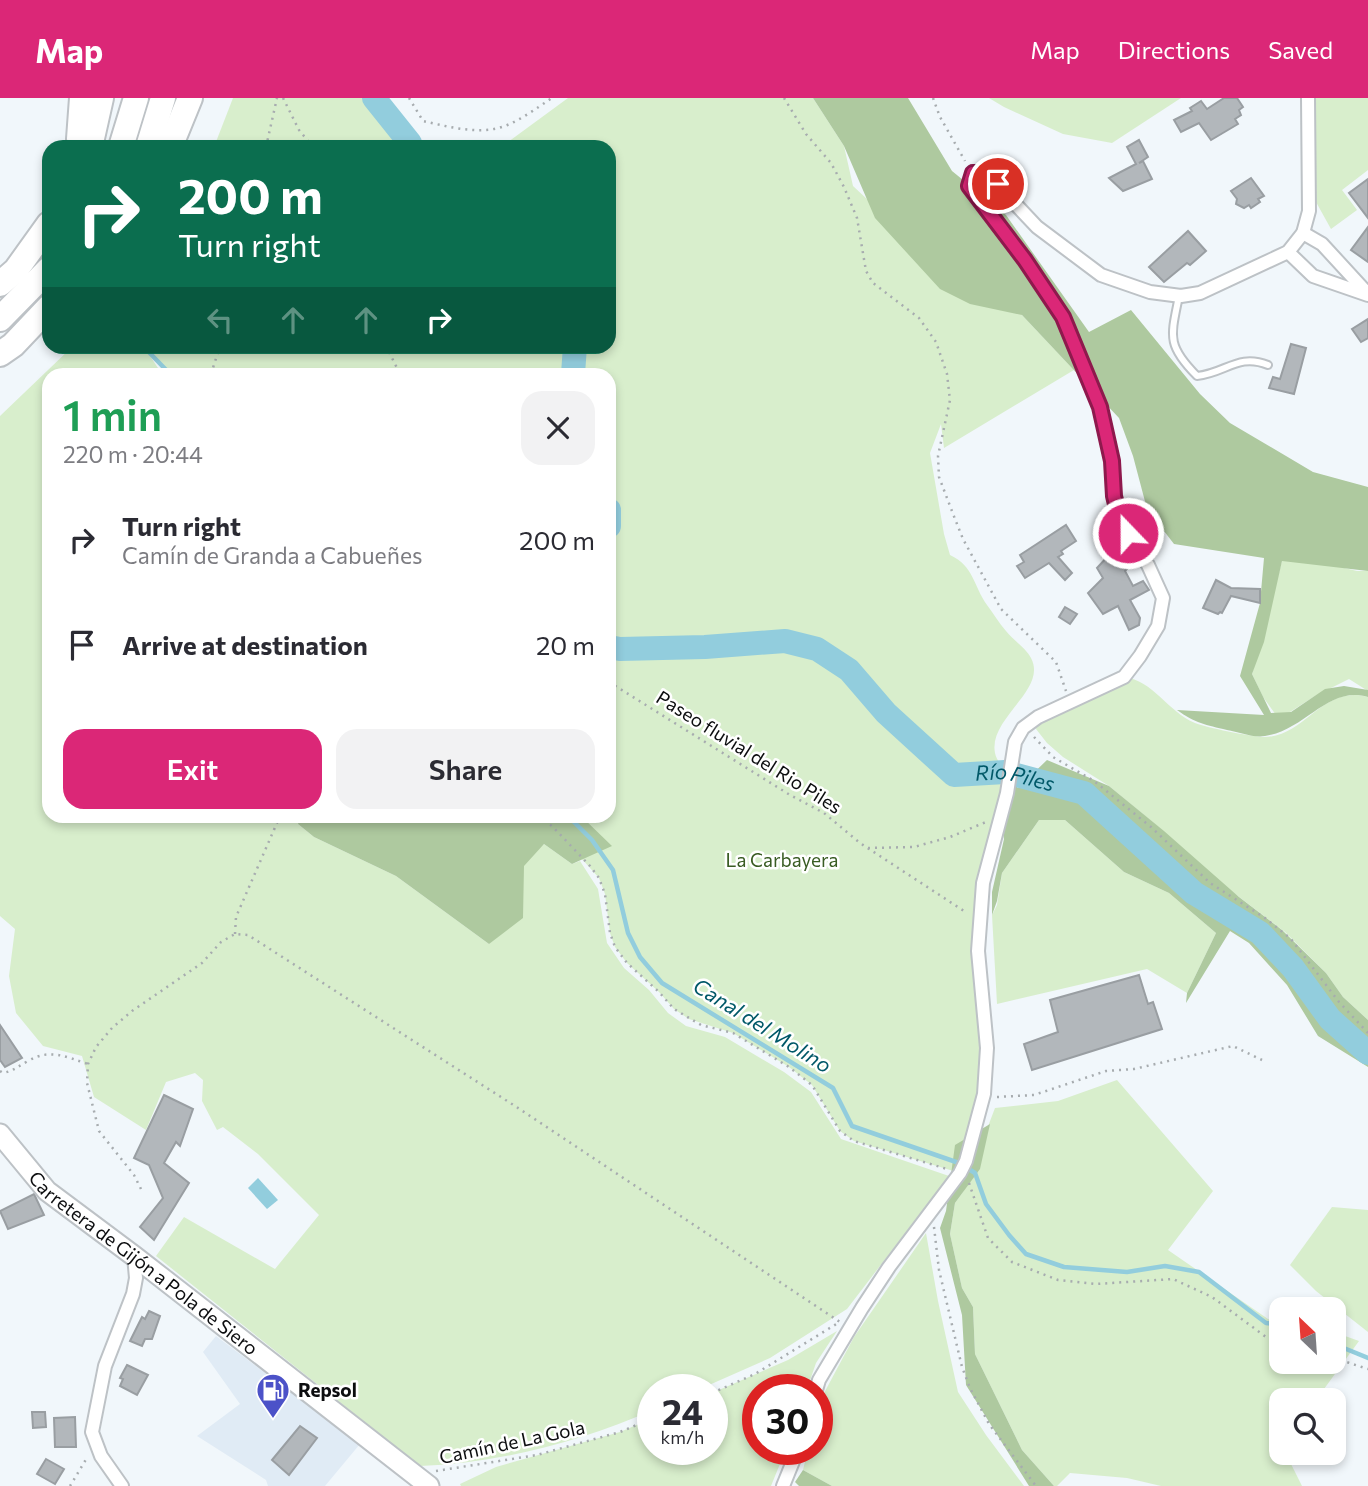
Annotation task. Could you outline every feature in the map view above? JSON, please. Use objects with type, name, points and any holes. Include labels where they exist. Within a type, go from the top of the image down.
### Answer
[{"type":"highway","points":[[79,140],[82,98]]},
{"type":"highway","points":[[92,140],[101,98]]},
{"type":"highway","points":[[123,140],[136,98]]},
{"type":"highway","points":[[150,140],[163,98]]},
{"type":"highway","points":[[173,140],[190,98]]},
{"type":"highway","points":[[0,284],[16,271],[42,233]]},
{"type":"highway","points":[[0,319],[42,276]]},
{"type":"highway","points":[[0,354],[42,314]]},
{"type":"highway","points":[[0,367],[42,333]]},
{"type":"street","points":[[824,1374],[889,1267],[963,1167],[983,1098],[987,1048],[978,951],[979,915],[983,883],[1007,793],[1015,742],[1023,728],[1038,717],[1124,677],[1158,626],[1163,598],[1149,565],[1120,521],[1114,496],[1112,461],[1100,407],[1063,317],[1025,260],[976,198],[969,186],[973,173],[988,175],[1037,226],[1101,275],[1150,292],[1179,296],[1200,293],[1288,252],[1303,233],[1309,211],[1308,98]]},
{"type":"street","points":[[1303,233],[1322,244],[1368,295]]},
{"type":"street","points":[[1288,252],[1313,276],[1368,295]]},
{"type":"street","name":"Carretera de Gijón a Pola de Siero","points":[[0,1134],[47,1191],[422,1481]]},
{"type":"street","points":[[122,1486],[95,1443],[93,1422],[105,1366],[133,1294],[136,1278],[134,1256]]},
{"type":"street","points":[[783,1486],[792,1465]]},
{"type":"lane","points":[[1179,296],[1172,340],[1179,358],[1197,376],[1211,375],[1236,363],[1254,359],[1268,365]]},
{"type":"path","points":[[268,140],[277,98]]},
{"type":"path","points":[[284,98],[299,130],[307,140]]},
{"type":"path","points":[[409,98],[423,121],[452,128],[494,130],[513,122],[552,98]]},
{"type":"path","points":[[784,98],[806,134],[831,163],[844,187],[857,218],[863,261],[869,277],[873,283],[919,318],[936,342],[947,374],[950,400],[938,456],[940,477],[955,519],[1001,609],[1056,662],[1070,701]]},
{"type":"path","points":[[933,98],[948,132],[973,173]]},
{"type":"path","name":"Paseo fluvial del Rio Piles","points":[[616,686],[790,795],[824,813],[868,848],[968,914],[979,915]]},
{"type":"path","points":[[1023,728],[1053,757],[1094,781],[1151,827],[1210,883],[1265,918],[1291,939],[1339,1002],[1368,1033]]},
{"type":"path","points":[[868,848],[914,847],[950,837],[1000,817]]},
{"type":"path","points":[[235,934],[236,917],[277,823]]},
{"type":"path","points":[[548,823],[595,872],[605,894],[610,933],[615,947],[674,1009],[701,1025],[733,1033],[789,1067],[812,1085],[840,1131],[854,1141],[963,1167],[988,1238],[1012,1262],[1058,1280],[1096,1284],[1173,1279],[1212,1297],[1269,1337]]},
{"type":"path","points":[[141,1189],[134,1175],[99,1131],[88,1083],[88,1064],[96,1047],[112,1028],[132,1012],[202,963],[221,942],[235,934],[248,936],[515,1106],[840,1322]]},
{"type":"path","points":[[983,1098],[1034,1095],[1106,1071],[1134,1069],[1233,1046],[1262,1060]]},
{"type":"path","points":[[0,1071],[13,1071],[43,1053],[58,1054],[88,1064]]},
{"type":"path","points":[[927,1219],[934,1226],[939,1270],[962,1367],[970,1388],[989,1424],[1036,1486]]},
{"type":"path","points":[[728,1385],[755,1374],[862,1308]]},
{"type":"path","points":[[1346,1362],[1368,1369]]},
{"type":"path","name":"Camín de La Gola","points":[[422,1481],[537,1455],[637,1425]]},
{"type":"path","points":[[70,1486],[95,1443]]},
{"type":"shaded area","name":"Repsol","points":[[216,1336],[360,1444],[325,1486],[268,1486],[266,1480],[197,1436],[240,1404],[203,1352]]},
{"type":"green space","points":[[233,98],[374,98],[408,140],[217,140]]},
{"type":"green space","name":"La Carbayera","points":[[568,98],[813,98],[844,146],[853,186],[882,213],[1022,315],[1074,370],[944,448],[941,424],[930,453],[950,555],[969,570],[982,598],[998,621],[1029,654],[1034,670],[1032,681],[1000,728],[995,740],[995,753],[1005,772],[983,883],[984,1094],[960,1173],[854,1141],[840,1131],[812,1085],[789,1067],[733,1033],[689,1019],[674,1009],[627,963],[615,947],[610,933],[605,894],[599,878],[548,823],[616,823],[616,368],[164,368],[151,354],[616,354],[616,140],[511,140]]},
{"type":"green space","points":[[813,98],[908,98],[952,171],[1006,215],[1089,332],[1131,310],[1200,394],[1230,423],[1313,472],[1368,487],[1368,571],[1282,561],[1264,642],[1252,674],[1271,713],[1291,712],[1325,689],[1344,686],[1368,690],[1368,697],[1341,697],[1293,726],[1265,736],[1207,725],[1177,710],[1264,715],[1240,676],[1260,603],[1264,558],[1174,544],[1147,509],[1133,456],[1119,418],[1022,315],[970,304],[940,289],[875,218],[844,146]]},
{"type":"green space","points":[[989,98],[1181,98],[1112,143],[1063,134]]},
{"type":"green space","points":[[1316,98],[1368,98],[1368,170],[1342,190],[1357,210],[1331,229],[1316,202]]},
{"type":"green space","points":[[65,354],[149,354],[158,368],[50,368]]},
{"type":"green space","points":[[42,376],[42,823],[298,823],[314,837],[396,876],[489,944],[522,863],[544,844],[572,864],[580,861],[598,889],[607,943],[624,968],[649,990],[668,1013],[686,1026],[725,1037],[784,1072],[811,1092],[841,1139],[949,1176],[847,1309],[770,1358],[728,1377],[728,1374],[637,1374],[637,1416],[597,1432],[539,1449],[479,1460],[420,1466],[156,1256],[184,1217],[275,1269],[319,1215],[258,1154],[223,1127],[217,1130],[202,1101],[203,1080],[195,1073],[166,1082],[146,1130],[94,1097],[82,1056],[43,1046],[16,1013],[9,976],[15,929],[0,916],[0,416]]},
{"type":"green space","points":[[1299,557],[1357,571],[1368,571],[1368,691],[1349,679],[1315,696],[1279,719],[1263,697],[1252,674],[1282,561]]},
{"type":"green space","points":[[1124,677],[1144,684],[1177,712],[1195,723],[1228,732],[1263,737],[1278,735],[1291,729],[1338,698],[1352,695],[1368,697],[1368,1020],[1343,997],[1326,973],[1285,932],[1209,874],[1109,786],[1063,757],[1036,729],[1038,717]]},
{"type":"green space","points":[[1047,760],[1109,786],[1239,897],[1282,930],[1326,973],[1343,997],[1368,1020],[1368,1067],[1318,1036],[1287,985],[1249,943],[1230,931],[1186,1003],[1187,993],[1216,933],[1169,893],[1124,872],[1065,820],[1039,820],[1002,873],[992,915],[992,892],[1004,839],[1001,823],[1005,772],[1018,788]]},
{"type":"green space","points":[[1039,820],[1065,820],[1124,872],[1169,893],[1216,933],[1187,993],[1147,969],[997,1004],[992,915],[997,905],[1002,873]]},
{"type":"green space","points":[[588,823],[612,846],[572,864],[544,844],[524,866],[523,918],[489,944],[396,876],[314,837],[298,824]]},
{"type":"green space","points":[[1117,1080],[1213,1191],[1168,1250],[1269,1319],[1269,1374],[1335,1374],[1325,1388],[1269,1388],[1269,1465],[1292,1465],[1302,1486],[1161,1486],[1127,1478],[1070,1473],[1054,1486],[1022,1450],[975,1354],[973,1307],[962,1288],[950,1234],[955,1203],[963,1192],[995,1108],[1058,1101]]},
{"type":"green space","points":[[990,1124],[980,1169],[955,1203],[950,1234],[962,1288],[973,1307],[975,1354],[1022,1450],[1054,1486],[1029,1486],[966,1385],[962,1315],[940,1228],[946,1211],[955,1145]]},
{"type":"green space","points":[[1332,1207],[1368,1210],[1368,1332],[1346,1315],[1346,1297],[1324,1297],[1290,1265]]},
{"type":"green space","points":[[926,1233],[958,1392],[1024,1486],[832,1486],[803,1470],[804,1465],[833,1465],[833,1376],[854,1337]]},
{"type":"green space","points":[[837,1331],[816,1363],[812,1374],[756,1374],[788,1360]]},
{"type":"green space","points":[[1346,1336],[1359,1341],[1346,1359]]},
{"type":"green space","points":[[742,1380],[742,1465],[780,1465],[771,1486],[460,1484],[496,1467],[637,1425],[637,1465],[728,1465],[728,1386]]},
{"type":"green space","points":[[803,1470],[832,1486],[799,1486],[795,1482]]},
{"type":"water","points":[[258,1178],[278,1200],[267,1209],[248,1188]]},
{"type":"building","points":[[1224,98],[1237,98],[1243,107],[1239,110],[1241,115],[1235,119],[1238,124],[1211,140],[1199,123],[1181,132],[1174,120],[1192,111],[1190,108],[1201,101],[1207,109]]},
{"type":"building","points":[[1139,140],[1148,157],[1139,163],[1143,161],[1152,179],[1123,191],[1109,178],[1136,164],[1127,147]]},
{"type":"building","points":[[1251,178],[1264,196],[1251,208],[1249,205],[1244,208],[1236,204],[1237,199],[1231,191]]},
{"type":"building","points":[[1368,179],[1368,218],[1349,193]]},
{"type":"building","points":[[1368,227],[1368,262],[1351,250]]},
{"type":"building","points":[[1188,231],[1206,251],[1164,282],[1149,267]]},
{"type":"building","points":[[1368,319],[1368,338],[1361,342],[1352,329]]},
{"type":"building","points":[[1291,344],[1306,348],[1294,394],[1269,388],[1273,377],[1280,379]]},
{"type":"building","points":[[1066,525],[1076,541],[1061,551],[1063,554],[1058,557],[1072,573],[1065,580],[1049,563],[1025,578],[1017,566],[1024,562],[1020,555]]},
{"type":"building","points":[[1121,542],[1135,560],[1125,571],[1133,586],[1143,581],[1149,590],[1130,600],[1140,618],[1139,625],[1129,630],[1118,606],[1103,614],[1088,593],[1103,578],[1097,568]]},
{"type":"building","points":[[1216,580],[1231,588],[1260,589],[1260,603],[1231,596],[1222,613],[1203,608]]},
{"type":"building","points":[[1065,607],[1077,614],[1070,624],[1059,617]]},
{"type":"building","points":[[1139,975],[1148,1004],[1153,1002],[1162,1029],[1032,1070],[1024,1044],[1058,1032],[1050,1000]]},
{"type":"building","points":[[0,1025],[22,1058],[5,1067],[0,1060]]},
{"type":"building","points":[[164,1095],[193,1109],[180,1146],[176,1142],[164,1163],[189,1183],[154,1240],[140,1227],[163,1198],[149,1165],[134,1158]]},
{"type":"building","points":[[34,1194],[44,1215],[8,1229],[0,1211]]},
{"type":"building","points":[[149,1311],[160,1316],[152,1339],[145,1339],[142,1346],[130,1341],[142,1317],[145,1319]]},
{"type":"building","points":[[127,1365],[148,1375],[137,1395],[120,1386],[123,1379],[120,1378]]},
{"type":"building","points":[[32,1412],[45,1412],[46,1427],[33,1428]]},
{"type":"building","points":[[75,1417],[76,1447],[55,1447],[54,1418]]},
{"type":"building","points":[[300,1426],[317,1438],[289,1475],[272,1460]]},
{"type":"building","points":[[46,1459],[64,1469],[55,1484],[37,1474]]},
{"type":"waterway","name":"Río Piles","points":[[374,98],[408,140]]},
{"type":"waterway","name":"Canal del Molino","points":[[151,354],[164,368]]},
{"type":"waterway","name":"Río Piles","points":[[573,368],[574,354]]},
{"type":"waterway","name":"Río Piles","points":[[616,648],[705,647],[785,641],[817,649],[849,670],[886,713],[954,775],[1005,772],[1084,793],[1194,893],[1260,933],[1293,968],[1330,1019],[1368,1053]]},
{"type":"waterway","name":"Canal del Molino","points":[[575,823],[592,840],[613,870],[628,933],[640,957],[662,983],[833,1088],[852,1126],[959,1163],[975,1173],[986,1204],[1026,1254],[1064,1267],[1127,1272],[1165,1266],[1199,1272],[1269,1323]]},
{"type":"waterway","name":"Canal del Molino","points":[[1346,1349],[1368,1358]]},
{"type":"place","name":"Repsol","points":[[273,1420]]},
{"type":"route","points":[[998,184],[988,175],[973,173],[969,186],[1025,260],[1063,317],[1100,407],[1112,461],[1114,496],[1120,521],[1128,533]]}]
